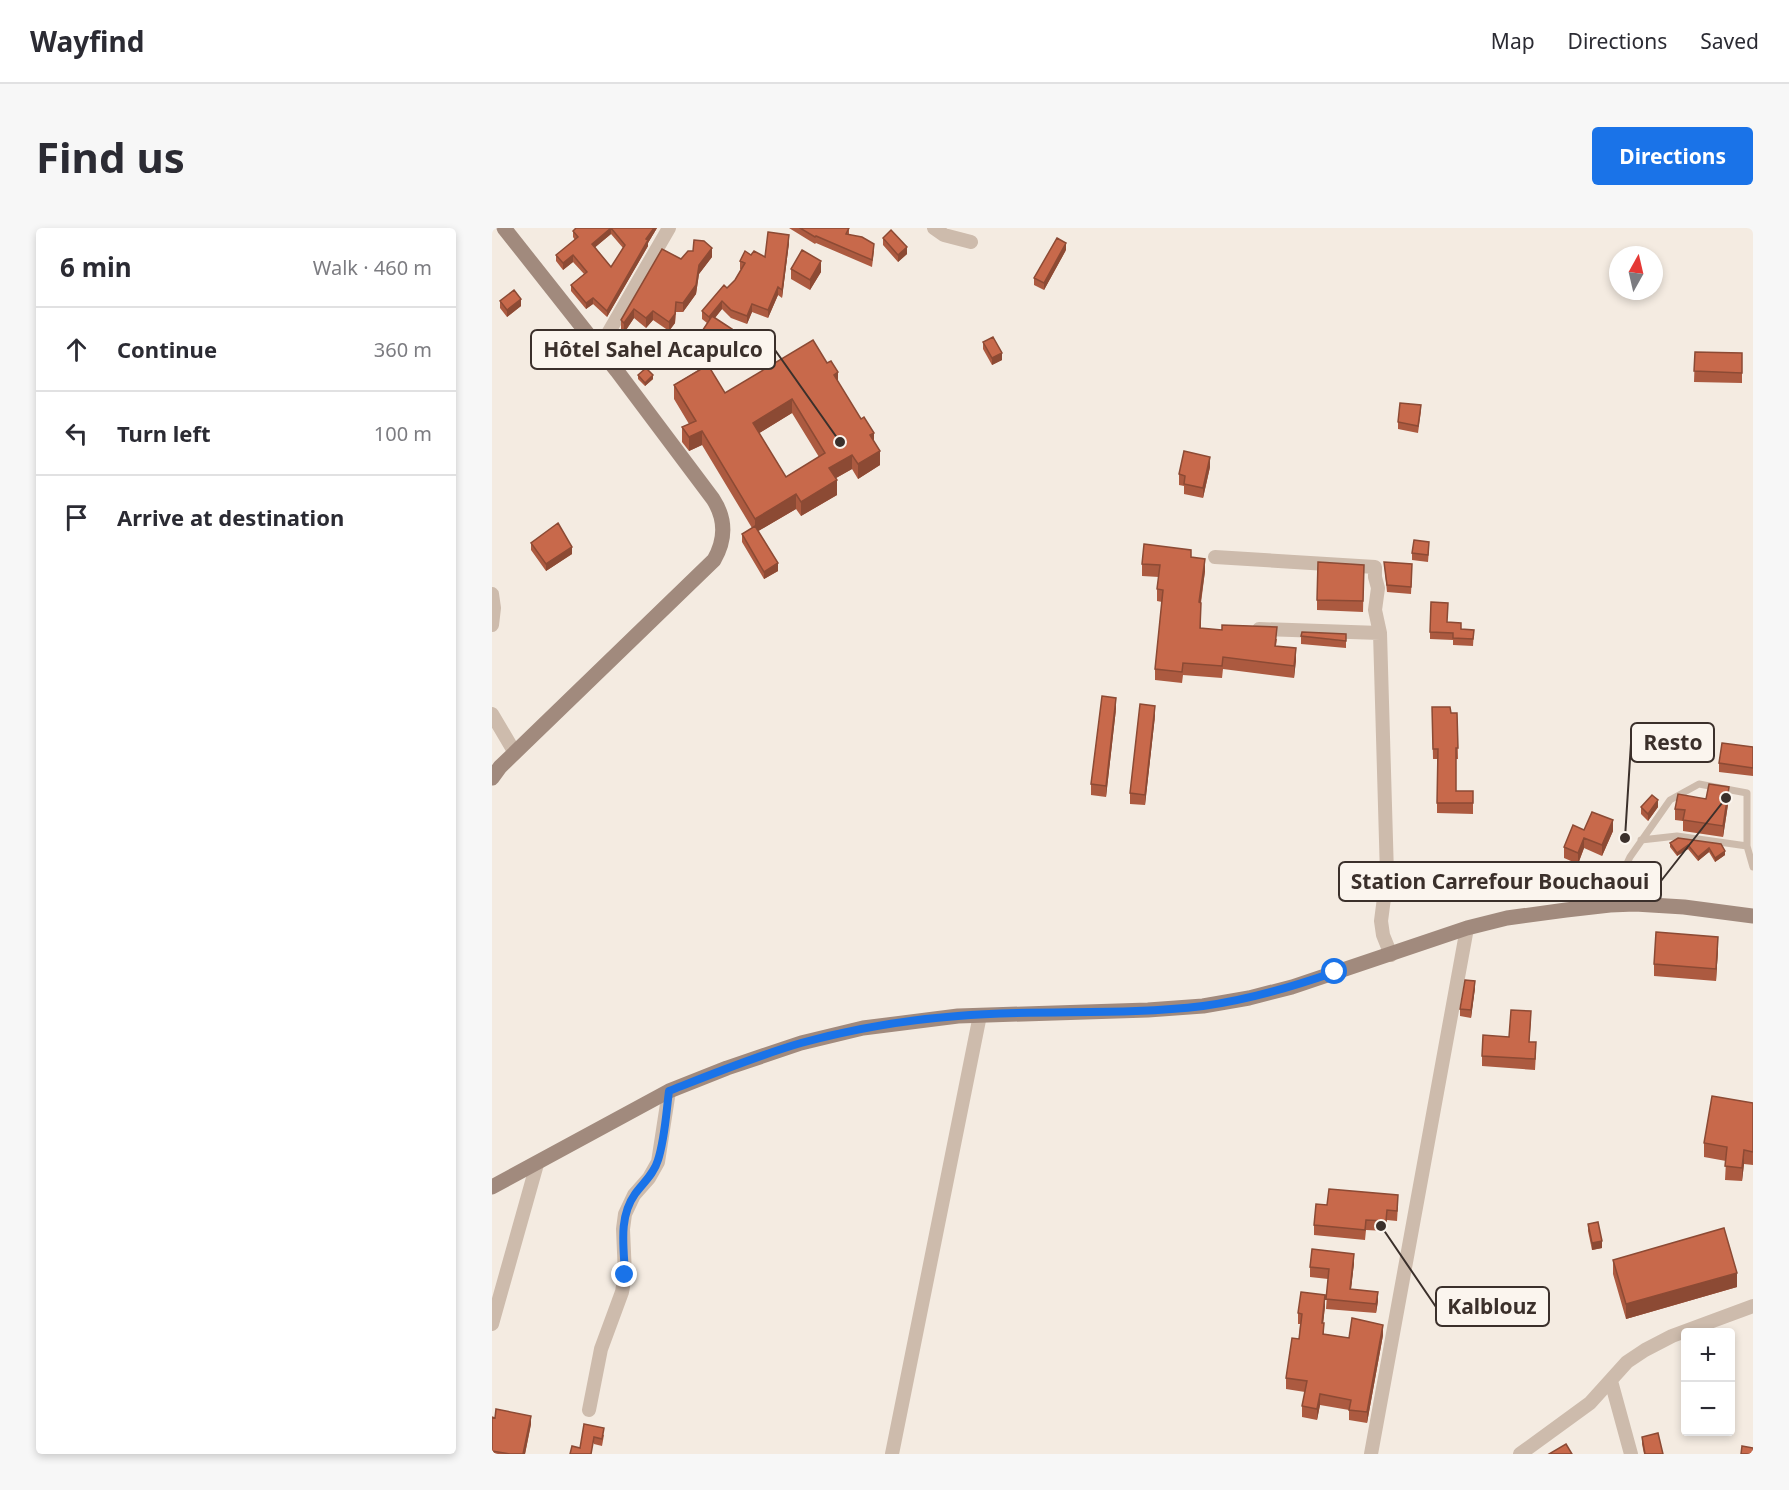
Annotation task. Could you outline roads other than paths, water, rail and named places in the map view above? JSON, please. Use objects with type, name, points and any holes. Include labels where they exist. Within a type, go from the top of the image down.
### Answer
[{"type":"main road","points":[[492,778],[706,568],[719,551],[723,540],[722,518],[718,508],[599,349],[504,228]]},
{"type":"main road","points":[[492,1187],[669,1091],[801,1043],[863,1028],[980,1015],[1203,1006],[1292,987],[1467,928],[1507,918],[1610,905],[1684,907],[1753,916]]},
{"type":"street","points":[[599,349],[669,228]]},
{"type":"street","points":[[934,228],[944,236],[971,242]]},
{"type":"street","points":[[1215,557],[1375,567],[1378,588],[1375,610],[1380,633],[1387,875],[1381,921],[1383,935],[1392,955]]},
{"type":"street","points":[[492,594],[495,608],[492,626]]},
{"type":"street","points":[[1242,628],[1380,633]]},
{"type":"street","points":[[492,714],[515,753]]},
{"type":"street","points":[[1371,1454],[1467,928]]},
{"type":"street","points":[[892,1454],[980,1015]]},
{"type":"street","points":[[589,1410],[602,1348],[622,1292],[625,1275],[623,1229],[625,1214],[634,1195],[649,1178],[658,1162],[669,1091]]},
{"type":"street","points":[[492,1324],[537,1164]]},
{"type":"street","points":[[1520,1454],[1590,1403],[1628,1362],[1645,1350],[1672,1336],[1753,1306]]},
{"type":"street","points":[[1611,1381],[1631,1454]]},
{"type":"lane","points":[[1610,905],[1612,895],[1630,857],[1670,800],[1699,784],[1747,793],[1747,846],[1753,867]]},
{"type":"lane","points":[[1641,840],[1677,836],[1747,846]]},
{"type":"place","name":"Hôtel Sahel Acapulco","points":[[840,442]]},
{"type":"place","name":"Station Carrefour Bouchaoui","points":[[1726,798]]},
{"type":"place","name":"Resto","points":[[1625,838]]},
{"type":"place","name":"Kalblouz","points":[[1381,1226]]}]
